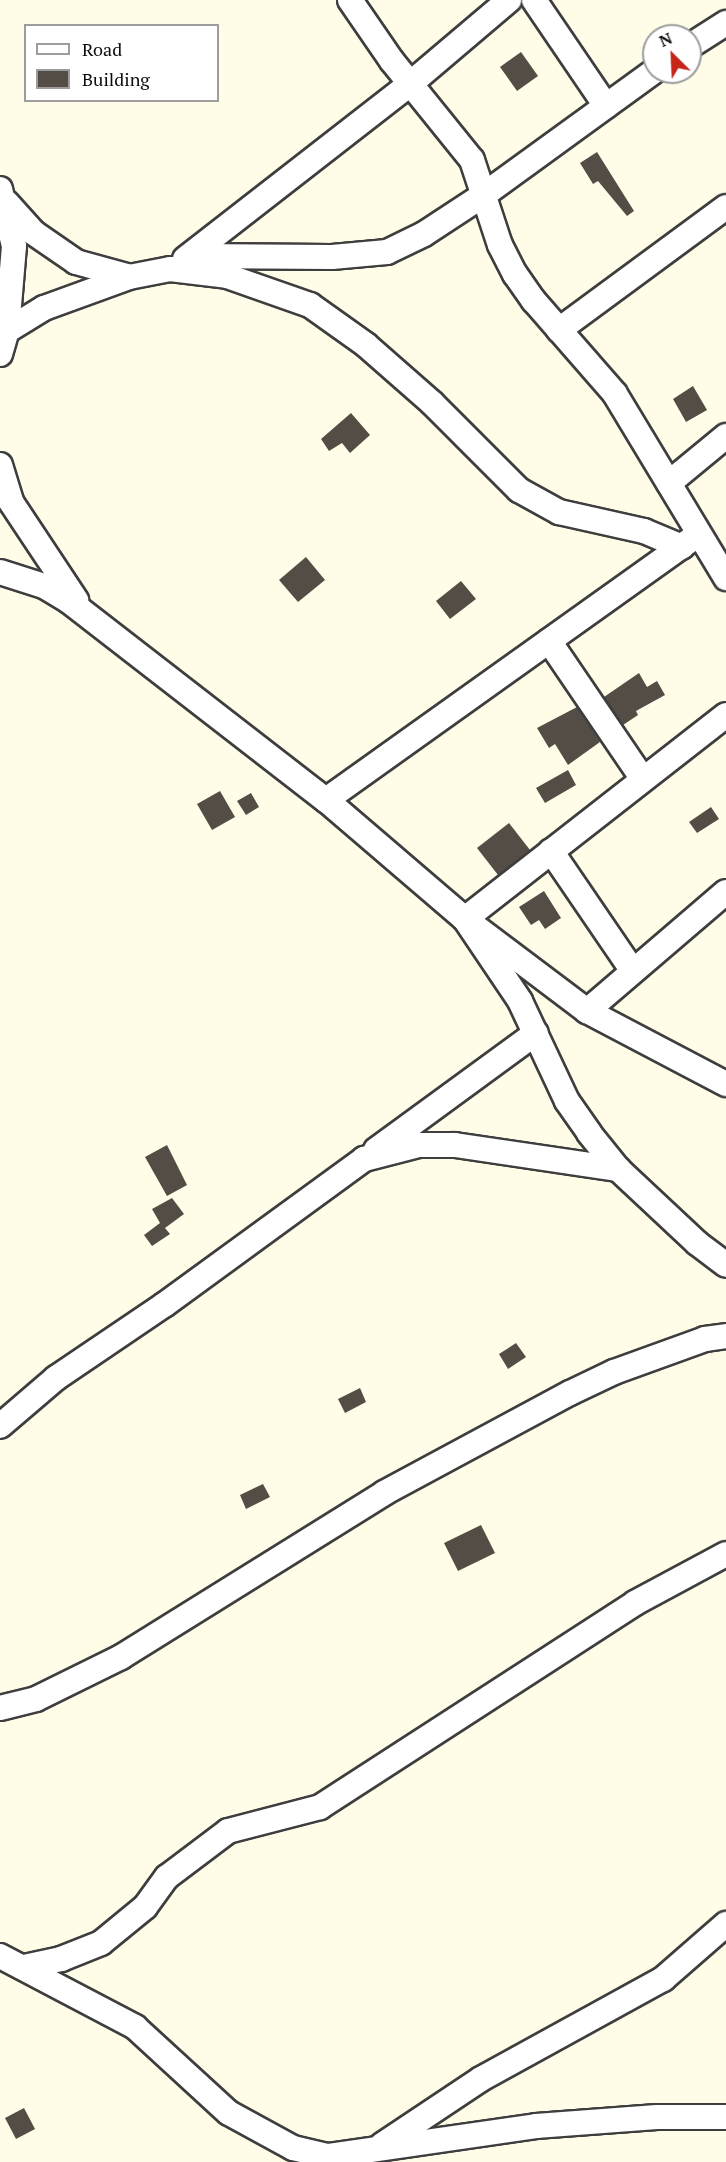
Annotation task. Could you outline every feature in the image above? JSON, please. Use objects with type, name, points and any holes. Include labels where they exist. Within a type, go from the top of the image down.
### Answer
[{"type":"street","points":[[350,0],[410,84],[472,160],[500,245],[515,274],[559,330],[615,394],[669,483],[691,540],[724,571]]},
{"type":"street","points":[[170,269],[190,256],[410,84],[509,0]]},
{"type":"street","points":[[534,0],[606,106]]},
{"type":"street","points":[[702,38],[726,23]]},
{"type":"street","points":[[190,256],[333,257],[387,252],[424,234],[485,194],[642,80]]},
{"type":"street","points":[[3,195],[34,234],[76,262],[129,277]]},
{"type":"street","points":[[0,354],[14,246],[3,195]]},
{"type":"street","points":[[559,330],[726,207]]},
{"type":"street","points":[[3,332],[44,308],[129,277],[170,269],[227,276],[310,306],[366,345],[432,403],[519,489],[559,512],[691,540]]},
{"type":"street","points":[[669,483],[726,436]]},
{"type":"street","points":[[0,465],[11,502],[85,613]]},
{"type":"street","points":[[326,800],[691,540]]},
{"type":"street","points":[[0,572],[44,586],[85,613],[326,800],[465,919],[587,1011],[726,1084]]},
{"type":"street","points":[[549,640],[642,778]]},
{"type":"street","points":[[465,919],[642,778],[726,715]]},
{"type":"street","points":[[550,851],[633,972]]},
{"type":"street","points":[[587,1011],[726,892]]},
{"type":"street","points":[[465,919],[520,1000],[567,1101],[618,1169],[697,1243],[726,1265]]},
{"type":"street","points":[[0,1426],[56,1378],[164,1305],[536,1034]]},
{"type":"street","points":[[364,1159],[419,1145],[455,1146],[618,1169]]},
{"type":"street","points":[[0,1708],[36,1699],[121,1657],[384,1493],[570,1393],[614,1372],[705,1339],[726,1336]]},
{"type":"street","points":[[24,1967],[61,1959],[101,1943],[145,1907],[167,1877],[228,1831],[320,1807],[635,1603],[726,1554]]},
{"type":"street","points":[[367,2156],[481,2079],[663,1979],[726,1923]]},
{"type":"street","points":[[0,1956],[135,2027],[230,2113],[257,2131],[293,2148],[329,2156],[367,2156],[536,2126],[657,2117],[726,2117]]},
{"type":"building","points":[[521,52],[538,76],[517,91],[500,67]]},
{"type":"building","points":[[597,152],[634,211],[627,216],[598,181],[593,184],[580,163]]},
{"type":"building","points":[[693,386],[707,410],[686,422],[673,399]]},
{"type":"building","points":[[351,413],[370,435],[350,453],[342,443],[329,451],[321,439]]},
{"type":"building","points":[[306,557],[325,580],[298,602],[279,580]]},
{"type":"building","points":[[461,581],[476,599],[450,619],[436,601]]},
{"type":"building","points":[[639,673],[647,687],[657,681],[665,695],[636,711],[638,715],[623,725],[604,697]]},
{"type":"building","points":[[577,707],[600,742],[568,765],[555,744],[549,748],[537,728]]},
{"type":"building","points":[[568,770],[576,785],[545,803],[536,788]]},
{"type":"building","points":[[220,791],[235,817],[212,830],[197,804]]},
{"type":"building","points":[[251,793],[259,807],[246,815],[237,801]]},
{"type":"building","points":[[711,807],[719,819],[697,833],[689,822]]},
{"type":"building","points":[[509,823],[530,850],[498,875],[477,848]]},
{"type":"building","points":[[544,891],[561,918],[545,929],[539,920],[531,925],[519,907]]},
{"type":"building","points":[[167,1145],[187,1185],[167,1196],[145,1157]]},
{"type":"building","points":[[172,1198],[184,1214],[165,1228],[170,1234],[152,1246],[144,1235],[160,1223],[152,1209]]},
{"type":"building","points":[[516,1343],[526,1357],[508,1369],[499,1354]]},
{"type":"building","points":[[360,1388],[366,1402],[345,1413],[338,1399]]},
{"type":"building","points":[[263,1484],[270,1497],[246,1509],[240,1495]]},
{"type":"building","points":[[481,1525],[495,1553],[458,1571],[444,1543]]},
{"type":"building","points":[[24,2108],[35,2129],[16,2139],[5,2118]]}]
